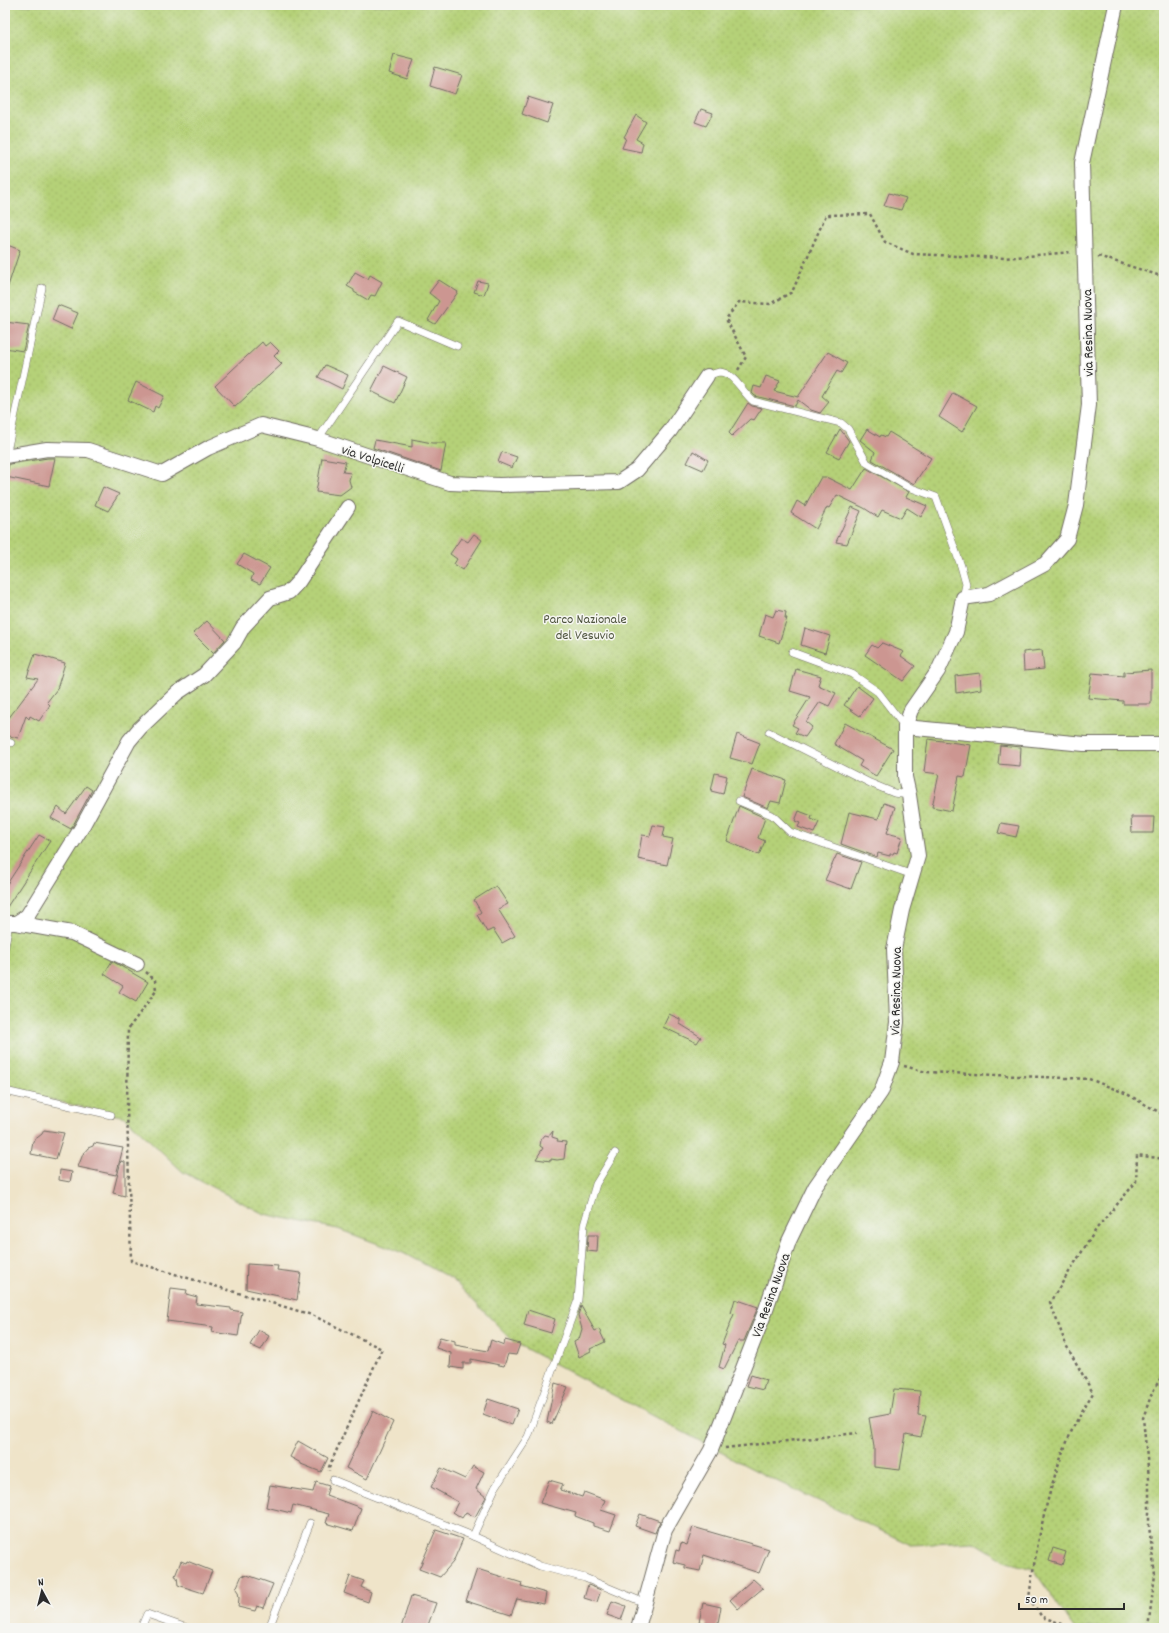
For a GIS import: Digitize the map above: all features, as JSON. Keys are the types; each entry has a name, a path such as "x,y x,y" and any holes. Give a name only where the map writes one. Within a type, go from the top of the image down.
{"street":[{"name":"via Resina Nuova","path":"963,598 989,594 1045,564 1067,539 1076,506 1089,405 1082,163 1116,5"},
{"name":"via Volpicelli","path":"6,456 47,449 88,450 162,474 208,448 261,425 318,439 450,483 499,485 619,482 637,470 670,431 707,376"},
{"path":"137,964 72,933 14,921 82,827 129,741 140,728 177,693 204,675 234,643 243,626 270,598 289,592 299,581 348,507"},
{"name":"Via Resina Nuova","path":"638,1628 665,1530 711,1450 764,1312 789,1241 815,1187 881,1092 892,1062 897,1022 894,949 902,910 918,856 905,777 905,728 911,710 938,671 956,632 963,598"},
{"path":"905,728 1084,744 1164,744"}],"lane":[{"path":"6,456 42,288"},
{"path":"318,439 398,321 457,346"},
{"path":"707,376 719,372 727,374 733,379"},
{"name":"Via Resina Nuova","path":"733,379 753,401 840,423 848,429 867,462 906,486 936,497 966,584 963,598"},
{"path":"792,652 852,674 878,692 905,728"},
{"path":"769,732 870,783 894,793 909,795"},
{"path":"740,801 772,815 790,832 913,875"},
{"path":"5,946 14,921"},
{"path":"5,1091 111,1115"},
{"path":"473,1536 495,1488 528,1437 578,1300 584,1225 596,1184 615,1153"},
{"path":"333,1480 473,1536 540,1566 585,1578 645,1603"},
{"path":"269,1628 310,1523"},
{"path":"141,1628 147,1614 187,1628"}],"path":[{"path":"733,379 746,356 726,319 739,302 770,304 792,292 826,215 870,214 885,242 913,254 1004,258 1085,251 1164,277"},
{"path":"137,964 155,980 156,991 128,1029 131,1261 312,1315 382,1349 329,1467 329,1475 333,1480"},
{"path":"892,1062 926,1072 1089,1079 1125,1093 1164,1115"},
{"path":"1074,1628 1042,1617 1029,1598 1033,1569 1048,1495 1073,1427 1093,1393 1066,1345 1050,1302 1097,1228 1136,1182 1136,1155 1164,1159"},
{"path":"1148,1628 1155,1576 1149,1526 1149,1478 1143,1418 1152,1392 1164,1372"},
{"path":"711,1450 856,1433"}],"green space":[{"name":"Parco Nazionale del Vesuvio","path":"5,5 1164,5 1164,1628 1074,1628 1033,1569 1007,1562 975,1542 911,1545 764,1475 515,1343 452,1279 403,1253 338,1229 264,1214 183,1172 125,1117 5,1089"}],"building":[{"path":"394,55 414,60 407,79 389,73"},
{"path":"435,67 462,75 455,94 430,86"},
{"path":"528,97 553,105 547,123 522,114"},
{"path":"701,109 713,113 706,126 695,122"},
{"path":"636,115 646,122 636,139 643,143 641,152 622,148 626,138 624,137"},
{"path":"889,193 906,198 901,210 884,206"},
{"path":"5,244 20,250 7,289 5,289"},
{"path":"355,272 368,279 370,275 382,282 375,296 371,295 368,300 347,286"},
{"path":"439,280 458,292 435,324 428,320 439,301 429,293"},
{"path":"478,281 488,283 484,295 474,292"},
{"path":"58,305 78,313 71,329 52,320"},
{"path":"5,322 29,325 23,351 5,348"},
{"path":"262,342 265,346 270,342 279,351 274,356 282,364 235,407 215,386"},
{"path":"828,352 847,363 841,373 837,371 822,396 829,402 820,413 811,410 798,400 795,406 755,396 752,393 754,386 761,388 766,376 780,381 774,391 798,397"},
{"path":"325,365 348,375 342,389 318,377"},
{"path":"384,366 407,377 395,403 371,391"},
{"path":"136,382 164,396 158,408 155,406 153,412 128,400"},
{"path":"953,393 977,406 962,432 939,417"},
{"path":"748,403 752,406 762,408 754,420 750,419 732,436 729,433"},
{"path":"840,429 849,441 839,458 827,452"},
{"path":"867,429 880,437 881,435 886,437 889,432 931,458 914,484 872,460 875,452 860,440"},
{"path":"412,439 432,443 446,443 441,471 373,448 375,440 412,447"},
{"path":"693,451 708,460 703,470 687,463"},
{"path":"502,452 517,457 512,468 498,462"},
{"path":"55,458 49,486 6,477 9,464"},
{"path":"322,458 346,462 343,472 351,473 349,480 351,487 340,495 316,492"},
{"path":"866,468 909,492 906,497 927,506 921,517 907,508 901,518 882,510 878,517 864,508 837,495 829,508 827,507 816,529 791,513 797,501 805,506 821,477 826,477 852,490"},
{"path":"103,487 119,494 108,511 95,505"},
{"path":"852,507 861,511 847,544 836,542"},
{"path":"474,534 482,540 463,570 454,564 457,559 450,554 461,538 468,542"},
{"path":"244,554 270,568 260,584 251,580 253,574 237,564"},
{"path":"776,610 786,612 785,618 787,618 779,643 759,636 765,614 773,617"},
{"path":"207,621 225,640 213,653 193,633"},
{"path":"805,628 830,636 825,653 801,645"},
{"path":"882,643 904,652 901,656 915,666 903,681 865,655 872,645 877,648"},
{"path":"1042,650 1044,669 1024,671 1023,652"},
{"path":"35,654 65,663 57,689 47,702 50,705 39,721 30,716 29,719 26,716 18,738 5,735 5,723 38,679 27,677"},
{"path":"796,669 821,676 818,685 836,693 829,706 820,702 806,722 812,727 805,737 795,733 798,728 792,725 810,697 790,691"},
{"path":"1151,670 1151,704 1123,704 1123,701 1088,698 1092,673 1124,676 1124,672"},
{"path":"980,673 981,689 956,693 955,676"},
{"path":"857,686 873,698 860,716 844,705"},
{"path":"845,723 893,749 876,776 859,766 862,761 834,744"},
{"path":"737,734 760,743 752,764 730,758"},
{"path":"928,739 971,745 965,777 959,776 952,811 932,807 939,774 924,772"},
{"path":"1000,745 1021,747 1020,766 998,764"},
{"path":"752,769 786,780 780,803 771,801 768,808 742,797"},
{"path":"715,773 727,776 723,794 711,791"},
{"path":"86,786 92,790 71,829 51,818 58,807 66,814"},
{"path":"884,803 895,807 887,833 902,837 897,853 894,852 893,854 890,854 890,856 878,853 877,857 841,844 849,812 878,819"},
{"path":"739,806 765,818 758,838 765,841 759,855 727,841"},
{"path":"799,811 812,816 811,819 819,822 814,833 798,827 800,823 795,821"},
{"path":"1131,817 1154,817 1153,833 1132,833"},
{"path":"1001,823 1019,826 1016,837 998,833"},
{"path":"653,825 665,827 663,837 673,839 667,865 638,859 642,835 650,836"},
{"path":"39,835 50,841 5,910 5,887"},
{"path":"837,854 861,862 851,889 825,880"},
{"path":"496,886 508,904 498,909 515,936 502,943 493,929 487,932 477,915 481,912 474,900"},
{"path":"112,961 148,982 136,1002 119,992 123,986 104,974"},
{"path":"669,1014 680,1019 680,1024 701,1037 697,1043 663,1027"},
{"path":"44,1130 64,1133 56,1159 31,1154 33,1141 42,1134"},
{"path":"553,1131 552,1137 558,1139 557,1141 566,1142 564,1159 551,1159 551,1161 536,1159 543,1148 540,1146 541,1140 545,1135 549,1136"},
{"path":"94,1143 123,1148 116,1175 78,1167 83,1154 88,1148 93,1146"},
{"path":"121,1161 125,1162 125,1196 113,1193"},
{"path":"60,1170 72,1172 70,1182 59,1180"},
{"path":"588,1235 598,1235 597,1252 587,1251"},
{"path":"247,1264 278,1266 277,1270 301,1273 297,1300 246,1289"},
{"path":"171,1288 187,1290 186,1294 197,1297 196,1304 231,1308 231,1310 242,1312 238,1336 212,1332 213,1327 167,1321"},
{"path":"735,1299 758,1307 744,1341 738,1341 724,1369 719,1367 725,1345 722,1344 734,1314 731,1313"},
{"path":"581,1306 595,1331 599,1329 605,1342 590,1349 591,1351 579,1357 574,1342 579,1339 582,1329 578,1315"},
{"path":"528,1310 555,1319 551,1333 524,1325"},
{"path":"259,1330 269,1336 261,1350 250,1345"},
{"path":"440,1337 455,1341 455,1345 488,1351 491,1340 504,1345 505,1340 520,1344 516,1355 508,1354 504,1366 471,1359 471,1363 463,1363 463,1369 450,1367 451,1353 436,1348"},
{"path":"751,1375 766,1380 763,1390 747,1386"},
{"path":"555,1383 568,1387 552,1424 547,1422"},
{"path":"894,1389 920,1391 918,1415 926,1416 921,1437 906,1434 900,1470 874,1467 874,1447 869,1418 890,1414"},
{"path":"488,1399 518,1409 512,1425 483,1414"},
{"path":"373,1411 393,1422 367,1479 346,1468"},
{"path":"298,1441 328,1458 321,1472 301,1464 290,1457"},
{"path":"473,1466 484,1472 476,1489 486,1497 475,1517 466,1512 462,1518 453,1512 458,1502 431,1487 441,1468 465,1479"},
{"path":"549,1480 563,1484 560,1490 582,1497 584,1492 605,1500 601,1510 616,1515 610,1531 593,1526 593,1523 575,1516 576,1513 540,1503"},
{"path":"316,1482 329,1486 326,1495 361,1508 353,1531 326,1523 329,1514 293,1505 291,1513 266,1507 270,1485 313,1492"},
{"path":"640,1514 660,1521 655,1533 635,1526"},
{"path":"693,1527 769,1549 759,1573 704,1555 700,1571 685,1568 685,1565 673,1562 676,1550 679,1551 681,1543 687,1545"},
{"path":"436,1530 463,1539 453,1562 440,1577 419,1569"},
{"path":"1053,1548 1066,1552 1062,1565 1049,1561"},
{"path":"181,1561 186,1563 187,1561 212,1571 203,1593 178,1585 177,1577 175,1576"},
{"path":"477,1569 522,1583 521,1586 546,1593 544,1604 517,1599 511,1615 466,1601"},
{"path":"242,1575 247,1575 273,1584 263,1608 257,1606 255,1611 238,1607 239,1598 236,1589"},
{"path":"350,1576 364,1581 361,1587 371,1592 368,1602 344,1593"},
{"path":"753,1579 763,1588 738,1609 730,1600"},
{"path":"588,1585 601,1590 597,1602 584,1598"},
{"path":"411,1596 436,1603 427,1628 401,1628"},
{"path":"612,1601 626,1606 621,1620 607,1615"},
{"path":"703,1603 721,1607 717,1628 707,1628 707,1623 699,1622"}]}
